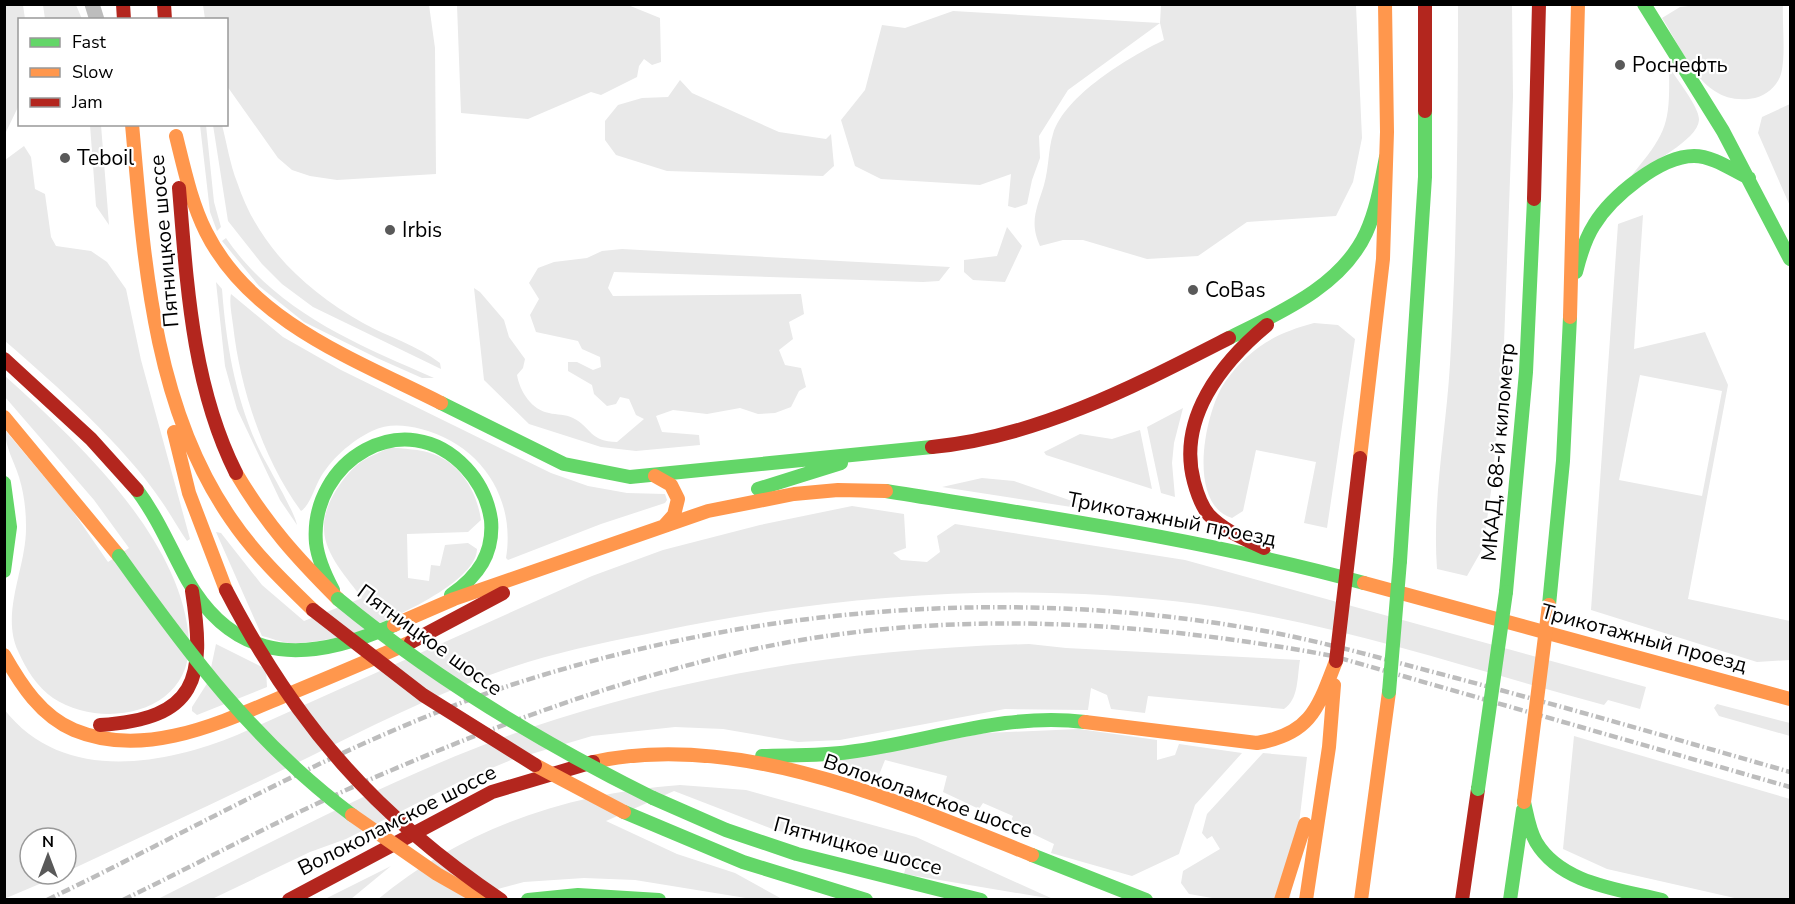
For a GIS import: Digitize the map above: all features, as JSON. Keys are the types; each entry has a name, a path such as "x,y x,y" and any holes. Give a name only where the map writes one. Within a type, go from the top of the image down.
{"main road":[{"path":"1306,900 1329,747 1336,661 1374,358 1383,259 1386,156 1385,4"},
{"path":"1361,900 1379,780 1400,561 1425,177 1425,4"},
{"name":"МКАД, 68-й километр","path":"1462,900 1506,592 1519,482 1530,344 1537,180 1539,4"},
{"path":"1510,900 1549,605 1563,461 1578,4"},
{"path":"1644,4 1697,86 1749,178 1791,260"},
{"name":"Пятницкое шоссе","path":"132,126 148,272 158,336 179,420 212,490 267,566 359,650 468,725 528,761 624,812 718,855 792,880 866,900"},
{"path":"175,130 196,208 213,245 247,286 291,323 377,371 564,464 630,477 956,445 1022,429 1090,405 1172,367 1292,306"},
{"name":"Пятницкое шоссе","path":"175,130 191,320 203,387 214,427 234,470 260,512 292,555 338,599 374,630 482,704 540,740 653,798 736,833 809,856 881,878 981,900"},
{"path":"1309,568 1235,535 1208,514 1193,483 1190,456 1193,434 1207,392 1252,336 1323,284 1353,255 1367,230 1386,156"},
{"path":"1570,300 1581,251 1594,225 1612,202 1658,168 1675,159 1695,156 1713,160 1749,178"},
{"path":"4,359 109,458 139,492 164,530 190,583 200,640 198,668 187,691 171,710 149,720 112,725 90,725 63,719 42,709 26,692 4,655"},
{"path":"168,382 178,458 194,513 226,590 265,664 320,744 368,796 446,861 501,900"},
{"path":"4,417 119,556 216,686 254,730 294,769 349,814 483,900"},
{"path":"338,599 322,572 315,543 317,515 327,488 355,455 372,444 391,438 409,438 446,449 464,462 478,481 487,503 491,527 484,564 470,581 422,612"},
{"path":"687,518 750,492 862,456"},
{"path":"655,476 671,485 678,500 674,514 665,525"},
{"path":"4,483 8,496 10,528 4,571"},
{"name":"Трикотажный проезд","path":"190,583 210,613 251,641 282,650 310,651 346,645 422,612 687,518 804,491 837,488 880,490 1142,533 1309,568 1791,699"},
{"name":"Трикотажный проезд","path":"42,709 60,724 87,735 119,741 184,733 314,684 448,626 542,570"},
{"path":"694,755 779,756 849,752 1003,721 1066,720 1257,743 1272,742 1285,738 1307,725 1314,715 1336,661"},
{"path":"1281,900 1329,747"},
{"name":"Волоколамское шоссе","path":"289,900 492,792 521,781 620,758 668,753 767,767 877,796 1146,900"},
{"path":"1524,802 1536,843 1556,863 1587,881 1662,900"},
{"path":"528,900 557,894 603,893 659,900"}],"shaded area":[{"path":"5,4 23,5 25,18 18,18 18,107 5,134"},
{"path":"43,5 76,5 82,18 45,18"},
{"path":"203,5 429,5 435,48 436,174 337,180 310,176 292,170 278,158 228,87 228,18 205,18"},
{"path":"457,5 628,5 660,18 661,62 652,65 644,59 639,66 637,77 601,95 591,92 528,119 461,113"},
{"path":"1161,5 1356,5 1362,138 1353,182 1336,216 1247,222 1198,256 1147,259 1083,240 1063,240 1040,246 1035,230 1035,215 1046,179 1051,140 1060,119 1070,105 1100,79 1134,56 1164,40 1160,23"},
{"path":"1458,5 1512,5 1513,97 1503,371 1483,548 1467,576 1437,569 1436,543 1438,492 1450,364 1454,274"},
{"path":"1783,5 1784,49 1780,78 1764,95 1737,99 1722,95 1698,76 1662,18 1680,7"},
{"path":"953,11 1160,23 1068,90 1039,136 1040,158 1027,204 1015,208 1008,206 1011,174 980,185 881,179 855,166 841,120 865,90 882,25 905,28"},
{"path":"1669,67 1696,108 1699,120 1696,128 1682,144 1632,175 1653,148 1664,126 1669,102"},
{"path":"680,80 692,93 779,132 826,139 831,134 834,166 823,176 667,171 616,155 605,140 605,121 618,105 642,98 668,97"},
{"path":"1790,104 1790,206 1758,133 1762,117"},
{"path":"90,126 101,126 109,225 96,206"},
{"path":"200,126 206,126 214,202 221,227 217,231 210,212"},
{"path":"213,126 222,126 232,168 246,205 257,226 286,264 303,281 342,310 363,323 422,351 440,363 441,369 313,307 282,284 262,264 228,221"},
{"path":"24,146 31,157 35,189 45,194 51,237 56,246 91,251 107,262 126,289 141,360 190,539 187,541 162,502 129,459 68,397 5,341 5,160"},
{"path":"1643,215 1634,349 1705,332 1728,385 1688,599 1790,621 1790,660 1757,662 1591,610 1618,224","holes":["1640,375 1722,391 1702,496 1619,480"]},
{"path":"1007,227 1022,246 1005,282 973,280 964,272 964,260 997,256"},
{"path":"226,238 246,264 293,306 346,338 434,378 422,378 304,322 259,286 222,241"},
{"path":"622,249 950,267 939,281 923,282 614,272 608,288 613,296 801,294 804,314 789,322 793,339 779,350 785,365 801,368 806,387 799,391 791,407 775,413 758,414 740,408 707,414 673,410 656,416 662,432 699,435 700,445 636,451 601,447 529,424 484,380 474,288 504,320 509,337 525,359 523,368 517,375 524,394 532,404 543,411 573,418 601,440 617,442 644,419 636,415 629,399 620,397 616,404 607,406 594,394 592,385 568,371 568,362 577,362 593,370 601,367 600,357 582,349 578,341 536,332 530,315 539,299 529,283 538,268 554,262 587,258 602,251"},
{"path":"216,282 222,289 229,350 243,409 258,447 297,525 280,500 237,409 225,366"},
{"path":"231,294 283,337 341,370 551,473 588,486 627,493 665,494 667,500 665,503 601,524 508,560 506,558 508,536 505,514 499,494 489,476 476,460 461,447 442,436 409,426 397,426 372,431 356,440 342,452 329,465 309,502 301,511 275,469 255,422 236,349"},
{"path":"1314,323 1338,325 1355,339 1327,528 1304,523 1316,462 1256,450 1243,511 1232,518 1218,509 1209,495 1204,476 1206,434 1218,396 1234,370 1264,343"},
{"path":"4,375 93,461 147,529 168,566 182,603 189,641 186,665 176,685 161,699 141,709 119,713 96,713 74,708 53,698 42,689 28,671 18,651 13,636 12,621 25,542 26,514 21,483 8,448 5,430 72,510 108,562 129,548 94,500 5,397"},
{"path":"1183,408 1174,443 1172,463 1175,497 1161,493 1147,427"},
{"path":"1140,430 1152,489 1046,455 1044,452 1080,434 1112,439"},
{"path":"390,447 428,452 452,465 471,489 481,520 468,532 407,534 408,578 429,581 431,565 440,566 445,545 468,543 477,549 473,562 461,576 424,602 381,623 348,635 302,643 262,636 216,532 221,533 262,585 304,621 362,598 344,575 328,548 324,521 329,503 351,471 365,460"},
{"path":"982,478 1014,481 1104,512 942,487"},
{"path":"852,506 904,514 906,548 893,553 901,560 927,562 940,552 937,536 955,524 1185,560 1646,687 1640,709 1608,700 1604,705 1402,648 1300,623 1198,604 1131,597 1063,593 928,595 794,608 727,618 594,645 544,657 495,673 397,714 78,866 78,826 18,826 18,886 35,886 4,899 4,709 27,733 54,749 83,758 113,761 145,760 177,754 237,735 592,576 663,550 760,525"},
{"path":"216,644 266,669 267,687 197,715 192,711 192,707 208,682"},
{"path":"1029,644 1066,648 1300,660 1295,694 1284,709 1148,696 1145,713 1111,709 1107,695 1091,688 1088,710 1005,709 840,740 798,742 723,729 675,727 592,736 511,760 461,781 346,839 310,852 212,899 158,899 354,801 455,756 557,719 675,687 791,665 908,651"},
{"path":"1717,704 1790,723 1790,736 1719,716 1714,708"},
{"path":"1079,729 1157,740 1157,760 1175,755 1179,744 1242,753 1195,805 1179,854 1132,876 1051,853 1054,844 1010,823 1013,816 983,803 979,809 943,792 947,776 885,760 877,780 821,763 986,733"},
{"path":"1574,736 1790,799 1790,899 1739,899 1607,869 1563,849"},
{"path":"1263,753 1307,757 1290,899 1218,899 1189,894 1181,883 1183,871 1220,849 1212,836 1207,839 1202,833 1207,814"},
{"path":"680,785 746,790 916,837 1053,899 904,874 907,862 775,830 674,791 606,821 677,854 735,873 782,899 752,899 635,880 584,878 524,882 460,899 377,900 410,875 445,853 519,818 598,796"},
{"path":"391,866 351,899 325,899"}],"railway":[{"path":"47,900 334,757 452,706 511,685 603,658 697,637 792,621 888,611 984,607 1080,609 1175,618 1270,632 1456,678 1790,772"},
{"path":"123,900 290,816 358,785 474,736 600,691 728,655 803,640 878,630 954,624 1030,624 1182,633 1333,656 1790,787"}],"traffic: fast":[{"path":"1644,4 1723,131 1790,259"},
{"path":"1400,561 1425,177 1425,111"},
{"path":"1576,272 1588,236 1602,214 1624,191 1652,170 1666,163 1694,156 1715,161 1749,178"},
{"path":"1229,338 1288,308 1341,269 1355,252 1370,224 1386,157"},
{"path":"1506,592 1526,372 1534,199"},
{"path":"1549,605 1563,461 1570,317"},
{"path":"441,403 564,464 630,477 932,447"},
{"path":"333,590 322,567 316,543 318,514 328,487 344,466 366,450 390,441 416,440 442,449 466,468 479,486 490,513 491,532 487,554 469,580 451,595"},
{"path":"758,489 841,463"},
{"path":"4,483 10,527 4,571"},
{"path":"137,490 158,523 188,581 208,609 230,630 254,643 279,649 306,650 335,646 394,625"},
{"path":"886,491 1186,542 1364,583"},
{"path":"119,556 171,628 225,695 285,758 352,815"},
{"path":"1389,692 1400,561"},
{"path":"1478,789 1506,592"},
{"path":"338,599 412,656 490,708 570,755 653,798"},
{"path":"762,756 849,752 995,724 1055,720 1085,722"},
{"path":"653,798 726,830 797,854 981,900"},
{"path":"1524,802 1536,842 1560,867 1592,883 1662,900"},
{"path":"1510,900 1523,810"},
{"path":"624,812 743,862 866,900"},
{"path":"1032,855 1146,900"},
{"path":"528,900 578,895 659,900"}],"traffic: slow":[{"path":"1360,458 1383,259 1387,132 1385,4"},
{"path":"1570,317 1578,4"},
{"path":"132,126 141,226 156,329 168,379 184,428 205,475 231,519 259,555 313,610"},
{"path":"176,136 192,197 206,232 226,263 250,291 308,335 341,354 441,403"},
{"path":"4,417 119,556"},
{"path":"174,432 189,493 226,590"},
{"path":"236,473 259,509 283,540 338,599"},
{"path":"655,476 671,485 678,499 674,515 665,525"},
{"path":"394,625 454,599 708,511 794,494 838,490 886,491"},
{"path":"1364,583 1790,699"},
{"path":"1524,802 1549,605"},
{"path":"4,655 33,698 62,724 101,738 129,741 157,739 211,725 264,705 411,642"},
{"path":"1085,722 1257,743 1275,739 1290,733 1310,716 1324,692 1336,661"},
{"path":"1306,900 1329,747 1334,685"},
{"path":"1361,900 1389,692"},
{"path":"593,762 648,755 704,756 761,763 873,794 1032,855"},
{"path":"535,765 624,812"},
{"path":"352,815 437,874 483,900"},
{"path":"1281,900 1305,824"}],"traffic: jam":[{"path":"123,4 124,18"},
{"path":"164,4 165,18"},
{"path":"1425,4 1425,111"},
{"path":"1534,199 1539,4"},
{"path":"179,188 189,298 201,370 221,439 236,473"},
{"path":"1264,548 1228,530 1209,515 1196,491 1190,459 1197,415 1207,394 1234,357 1267,325"},
{"path":"932,447 971,441 1048,421 1122,391 1229,338"},
{"path":"4,359 91,439 137,490"},
{"path":"1336,661 1360,458"},
{"path":"226,590 281,683 342,764 415,835 501,900"},
{"path":"100,725 132,721 157,714 175,703 188,689 195,670 197,648 192,591"},
{"path":"411,642 503,593"},
{"path":"313,610 423,695 535,765"},
{"path":"289,900 492,792 593,762"},
{"path":"1462,900 1478,789"}],"place":[{"name":"Роснефть","path":"1620,65"},
{"name":"Teboil","path":"65,158"},
{"name":"Irbis","path":"390,230"},
{"name":"CoBas","path":"1193,290"}]}
